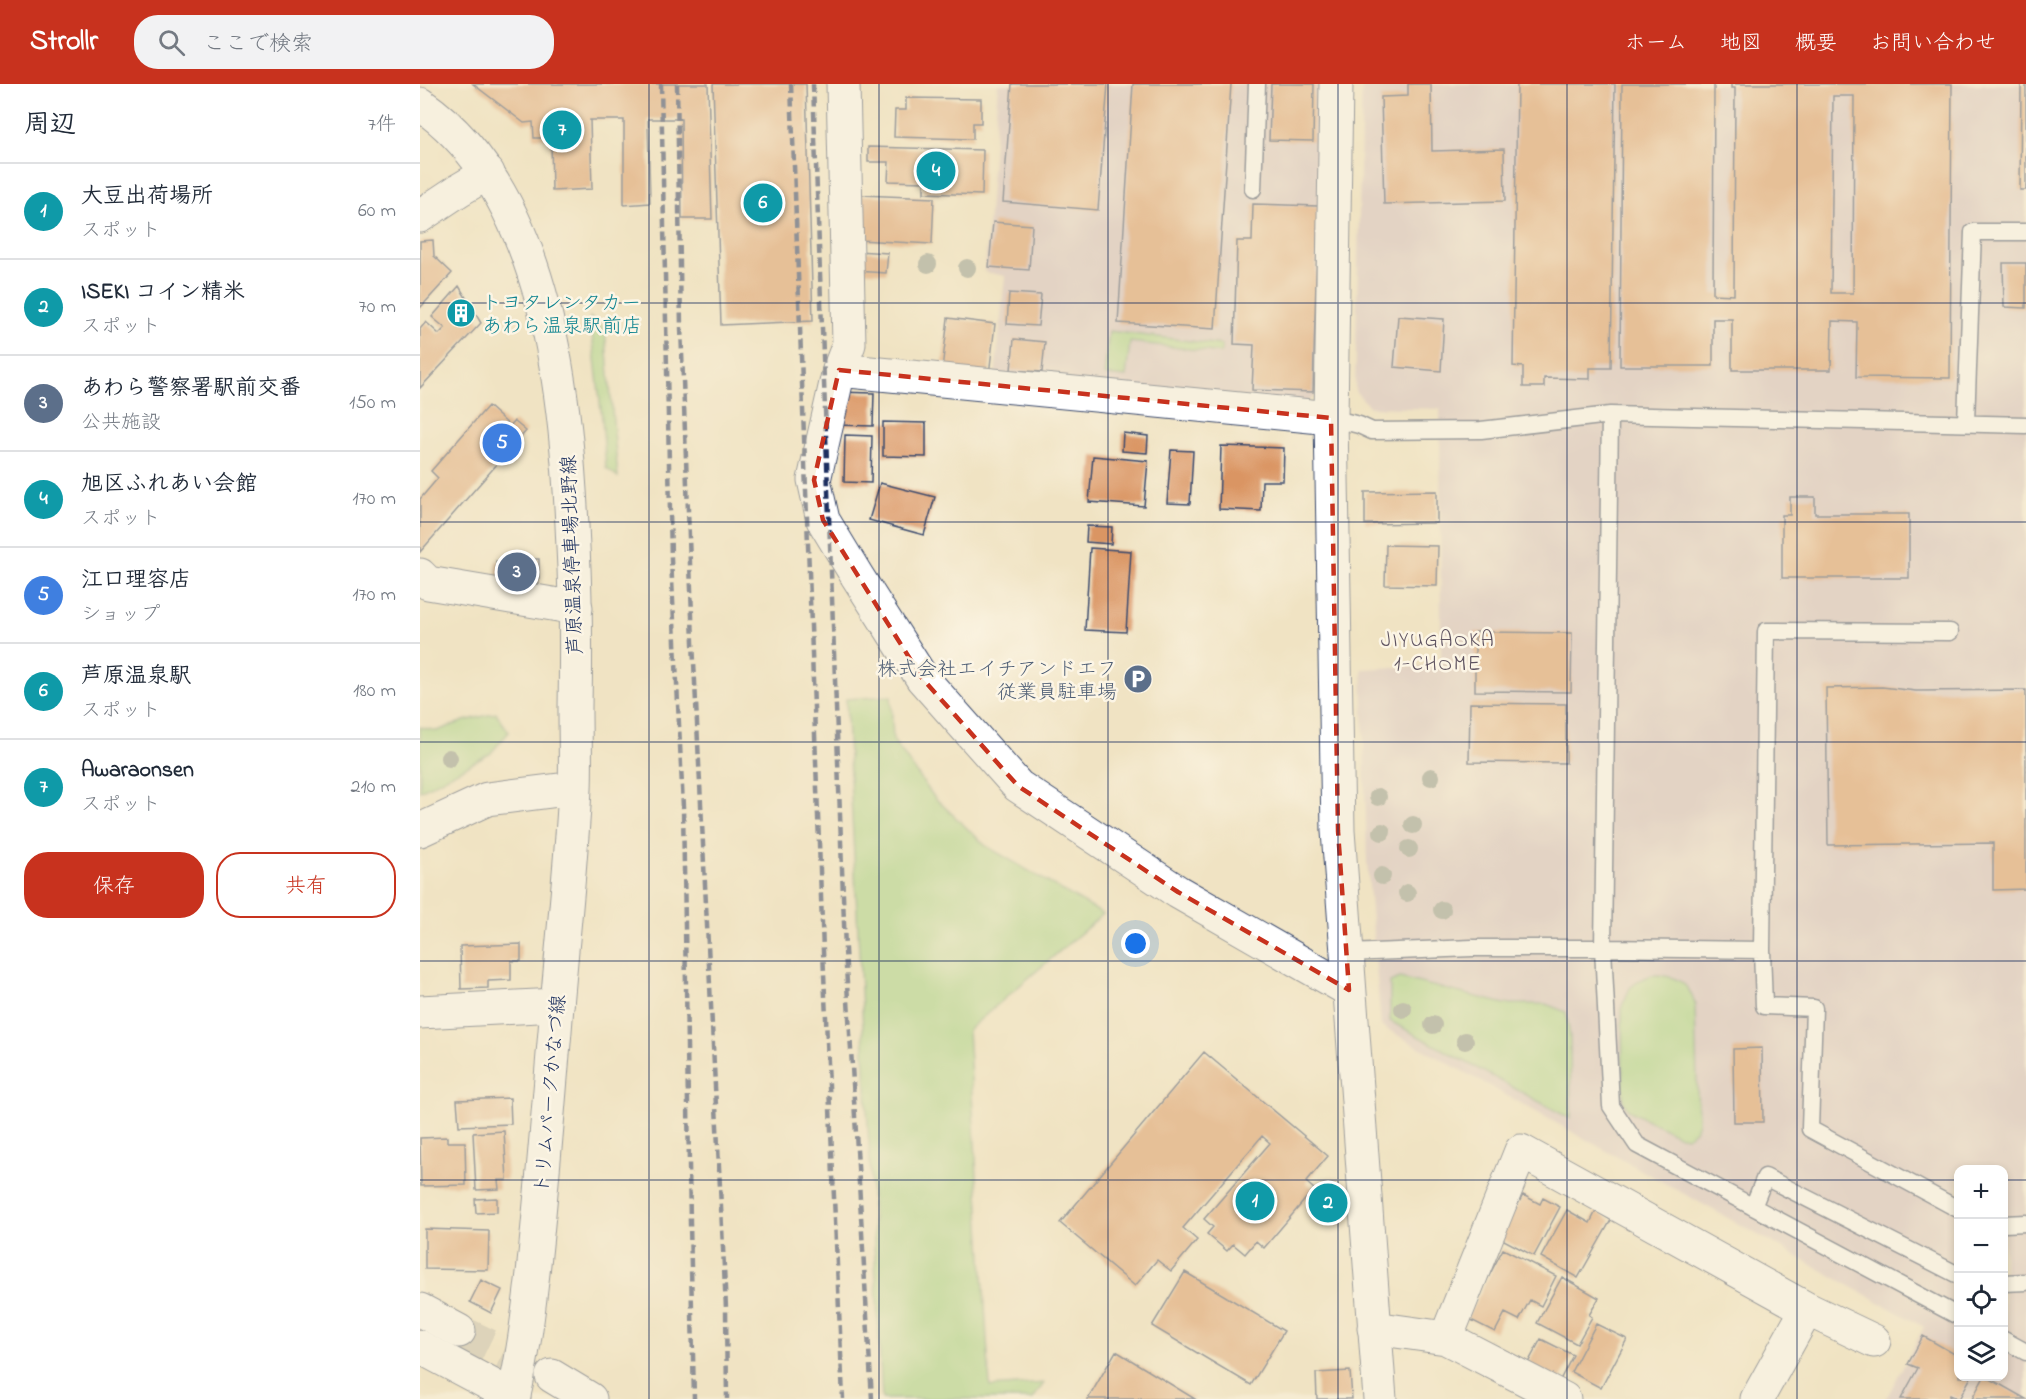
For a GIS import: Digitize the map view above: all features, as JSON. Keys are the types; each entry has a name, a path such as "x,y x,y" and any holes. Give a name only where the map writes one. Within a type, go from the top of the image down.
{"street":[{"path":"843,84 849,344 838,370 814,480 823,520 922,678 1018,786 1178,892 1349,990"},
{"path":"1336,84 1331,418 1338,831 1380,1399"},
{"name":"芦原温泉停車場北野線","path":"420,104 437,116 466,143 488,173 515,223 550,327 564,416 571,502 576,608 575,788"},
{"path":"420,216 488,173"},
{"path":"838,370 1331,418"},
{"path":"420,575 428,583 576,608"},
{"path":"420,830 487,799 575,788"},
{"name":"トリムパークかなづ線","path":"513,1398 527,1323 538,1223 575,788"},
{"path":"420,1012 557,1005"},
{"path":"1446,1338 1521,1151 1807,1309 1874,1341"},
{"path":"1757,1399 1807,1309"},
{"path":"420,1310 459,1330"},
{"path":"1374,1328 1446,1338 1564,1399"},
{"path":"420,1347 513,1398"},
{"path":"552,1376 590,1399"}],"lane":[{"path":"1253,189 1257,84"},
{"path":"1966,422 1973,232 2026,232"},
{"path":"1610,415 1603,948 1611,1106 1637,1145 1954,1313"},
{"path":"1331,418 1372,431 1481,430 1610,415 2026,425"},
{"path":"1950,632 1766,631 1762,950 1764,1006 1814,1008 1810,1129 1954,1206"},
{"path":"1348,953 1472,948 1762,950"},
{"path":"1753,1207 1765,1177 1955,1273"},
{"path":"2008,1224 2026,1223"},
{"path":"2008,1283 2026,1282"},
{"path":"2008,1342 2026,1352"}],"highlighted area":[{"path":"839,370 1331,418 1338,831 1349,990 1178,892 1018,786 922,678 823,520 814,480"}],"shaded area":[{"path":"998,84 1323,84 1315,396 1306,403 995,377 1005,276 985,272"},
{"path":"1362,84 2026,84 2026,1399 1886,1399 1924,1327 1381,1026 1367,863 1362,669 1441,665 1440,409 1370,407 1355,391"}],"green space":[{"path":"590,317 605,329 618,477 606,468"},
{"path":"1109,331 1222,345 1221,353 1130,342 1126,377 1104,375"},
{"path":"891,696 893,740 934,797 986,846 1103,914 968,1030 990,1387 1044,1383 1033,1399 882,1399 846,699"},
{"path":"496,713 509,732 490,754 420,791 420,727 437,731"},
{"path":"1652,975 1667,976 1680,981 1689,990 1695,1004 1698,1122 1695,1131 1687,1137 1680,1136 1628,1110 1623,1101 1622,1006 1630,988 1640,980"},
{"path":"1400,978 1505,1004 1546,1004 1566,1012 1570,1036 1571,1119 1390,1021 1390,982"}],"building":[{"path":"473,84 708,84 712,219 682,219 681,119 648,119 650,203 624,205 624,120 590,120 592,189 552,191 551,138 534,138 533,122 524,123"},
{"path":"713,84 806,84 813,321 721,325"},
{"path":"1012,84 1108,84 1098,210 1003,202"},
{"path":"1133,84 1231,84 1215,329 1118,323"},
{"path":"1271,84 1314,84 1313,141 1269,140"},
{"path":"1408,84 1431,84 1432,151 1504,149 1505,201 1384,204 1381,97 1408,96"},
{"path":"1517,84 1615,84 1611,368 1590,368 1590,379 1544,378 1544,387 1523,387 1523,367 1513,366"},
{"path":"1622,84 1714,84 1713,294 1734,295 1735,88 1731,88 1731,84 1952,84 1950,378 1856,377 1857,322 1832,321 1831,370 1732,370 1732,319 1713,319 1713,366 1620,366","holes":["1833,96 1854,96 1853,293 1831,293"]},
{"path":"2021,84 2026,84 2026,190 2020,190"},
{"path":"906,98 981,99 981,123 973,123 973,139 894,137 895,110 906,110"},
{"path":"868,147 983,150 982,195 924,193 924,182 888,181 889,162 868,162"},
{"path":"861,195 934,198 932,244 859,240"},
{"path":"1253,204 1318,206 1313,392 1252,390 1254,345 1234,344 1237,241 1252,241"},
{"path":"993,222 1032,225 1029,270 989,267"},
{"path":"433,240 434,256 452,273 420,308 420,241"},
{"path":"857,251 888,253 886,273 855,271"},
{"path":"2003,263 2026,263 2026,308 2004,307"},
{"path":"459,286 481,323 420,388 420,329 426,322 439,334 445,328 432,317"},
{"path":"1009,293 1041,295 1038,326 1007,324"},
{"path":"1398,316 1444,319 1441,371 1394,367"},
{"path":"948,318 995,324 989,375 942,369"},
{"path":"1014,339 1045,342 1042,372 1011,370"},
{"path":"837,392 874,393 873,426 835,425"},
{"path":"488,406 510,426 514,421 526,431 420,552 420,499 438,478 431,471"},
{"path":"883,422 926,423 926,457 883,456"},
{"path":"1123,433 1148,436 1147,453 1122,451"},
{"path":"845,435 872,436 871,483 844,482"},
{"path":"1221,446 1284,448 1283,481 1262,481 1261,511 1219,509"},
{"path":"1171,450 1193,451 1190,504 1167,503"},
{"path":"1093,456 1148,461 1144,506 1089,502"},
{"path":"880,483 935,497 924,535 869,520"},
{"path":"1437,491 1437,523 1365,524 1365,492"},
{"path":"1790,497 1815,497 1815,514 1909,514 1909,578 1782,578 1782,515 1790,515"},
{"path":"1087,526 1112,527 1111,544 1086,542"},
{"path":"1386,545 1438,546 1437,586 1385,585"},
{"path":"1090,548 1131,551 1126,632 1085,630"},
{"path":"511,559 539,559 539,583 497,584 496,561 511,561"},
{"path":"1475,632 1572,633 1571,692 1475,691"},
{"path":"1882,687 1916,691 2026,690 2026,889 1993,890 1993,843 1828,845 1826,688"},
{"path":"1470,703 1566,704 1566,763 1469,762"},
{"path":"521,944 521,961 511,961 511,980 488,981 488,988 461,989 460,946"},
{"path":"1762,1048 1763,1122 1734,1122 1733,1049"},
{"path":"1204,1052 1328,1156 1306,1182 1314,1189 1264,1248 1256,1241 1245,1254 1233,1244 1227,1251 1207,1234 1213,1227 1204,1219 1270,1143 1262,1136 1183,1228 1197,1240 1171,1271 1157,1260 1135,1286 1060,1223"},
{"path":"510,1098 511,1124 459,1126 457,1100"},
{"path":"504,1131 507,1180 498,1180 499,1189 476,1190 473,1133"},
{"path":"447,1137 447,1142 465,1142 466,1185 421,1186 420,1138"},
{"path":"1322,1195 1333,1195 1334,1211 1323,1212"},
{"path":"1523,1195 1540,1204 1543,1198 1560,1207 1534,1256 1500,1238"},
{"path":"497,1198 497,1212 476,1213 475,1199"},
{"path":"1567,1210 1590,1223 1596,1211 1611,1220 1578,1278 1541,1257"},
{"path":"425,1229 489,1231 488,1270 425,1269"},
{"path":"1503,1249 1556,1276 1541,1306 1530,1300 1519,1320 1505,1313 1495,1332 1467,1318"},
{"path":"1185,1272 1284,1331 1251,1385 1152,1326"},
{"path":"1562,1277 1599,1298 1589,1315 1592,1317 1577,1344 1537,1323"},
{"path":"481,1280 502,1290 491,1313 470,1302"},
{"path":"1596,1324 1627,1339 1601,1388 1571,1372"},
{"path":"1923,1336 1954,1354 1954,1381 1969,1381 1959,1399 1950,1395 1948,1399 1901,1399 1918,1368 1908,1364"},
{"path":"1541,1339 1573,1355 1560,1380 1528,1363"},
{"path":"1116,1351 1195,1399 1088,1399"},
{"path":"1350,1371 1352,1399 1317,1399 1316,1373"},
{"path":"1982,1381 1994,1381 2026,1399 1972,1399"}],"tunnel":[{"path":"459,1331 552,1376"}],"railway":[{"path":"661,84 671,559 683,807 694,1399"},
{"path":"677,84 681,327 693,642 726,1308 727,1399"},
{"path":"791,84 823,951 843,1399"},
{"path":"813,84 845,950 872,1399"}],"place":[{"name":"Awaraonsen","path":"562,130"},
{"name":"旭区ふれあい会館","path":"936,171"},
{"name":"芦原温泉駅","path":"763,203"},
{"name":"トヨタレンタカー あわら温泉駅前店","path":"461,313"},
{"name":"江口理容店","path":"502,443"},
{"name":"あわら警察署駅前交番","path":"517,572"},
{"name":"株式会社エイチアンドエフ 従業員駐車場","path":"1138,679"},
{"name":"大豆出荷場所","path":"1255,1201"},
{"name":"ISEKI コイン精米","path":"1328,1203"}],"district":[{"name":"JIYUGAOKA 1-CHOME","path":"1438,651"}]}
